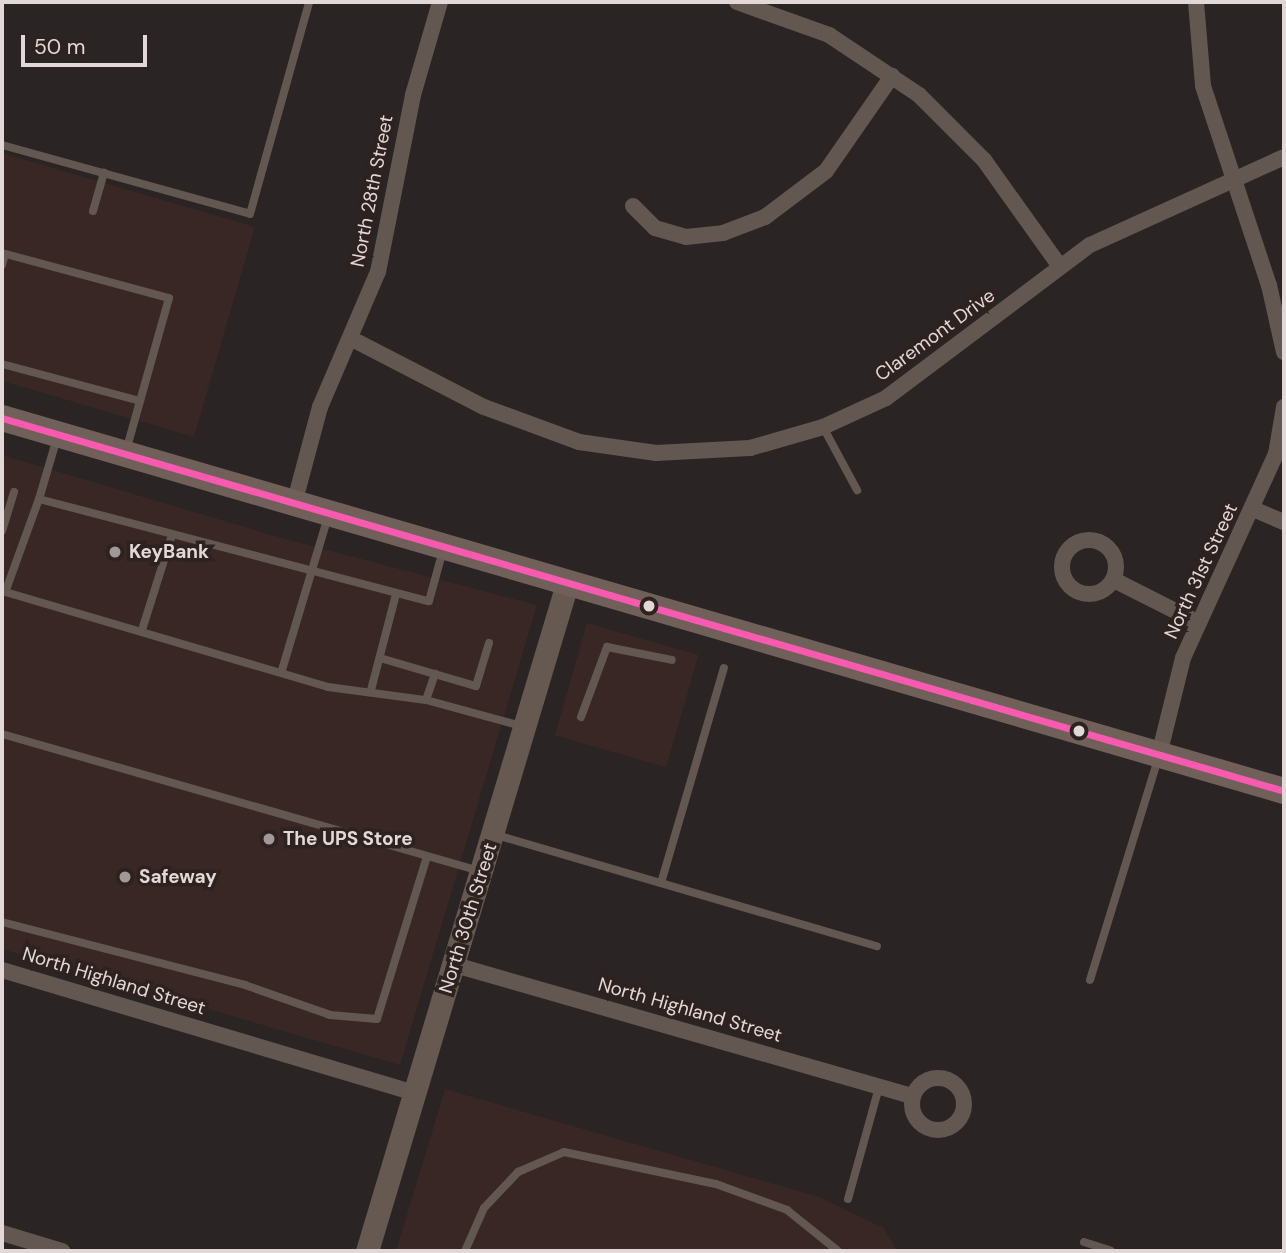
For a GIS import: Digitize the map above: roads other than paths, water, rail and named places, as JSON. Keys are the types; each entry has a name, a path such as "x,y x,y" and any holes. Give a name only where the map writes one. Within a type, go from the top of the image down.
{"main road":[{"path":"2,418 1284,791"},
{"name":"North 30th Street","path":"367,1251 455,965 567,584"}],"street":[{"name":"North 28th Street","path":"294,504 320,407 352,339 384,251 405,128 440,2"},
{"path":"737,2 829,35 892,76 984,160 1059,265"},
{"path":"1196,2 1203,86 1229,180 1269,285 1284,352"},
{"path":"633,206 655,228 686,237 723,233 765,217 826,171 892,76"},
{"name":"Claremont Drive","path":"352,339 534,429 603,446 718,452 823,427 918,378 1059,265 1119,228 1284,158"},
{"name":"North 31st Street","path":"1159,755 1172,693 1199,623 1276,454 1284,407"},
{"path":"1253,509 1284,522"},
{"path":"1114,580 1199,623"},
{"name":"North Highland Street","path":"455,965 913,1096"},
{"name":"North Highland Street","path":"2,970 415,1093"},
{"path":"2,1233 62,1251"}],"lane":[{"path":"2,145 250,214 309,2"},
{"path":"93,211 104,173"},
{"path":"2,265 3,253 169,298 125,454"},
{"path":"2,364 140,401"},
{"path":"823,427 857,490"},
{"path":"58,435 40,499 4,591 282,670 328,687 371,690 426,700 525,727"},
{"path":"2,531 14,492"},
{"path":"40,499 311,574 429,601 444,548"},
{"path":"282,670 329,514"},
{"path":"142,630 172,535"},
{"path":"371,690 396,594"},
{"path":"380,658 475,686 489,643"},
{"path":"581,717 602,650 615,646 672,660"},
{"path":"661,883 724,668"},
{"path":"426,700 435,674"},
{"path":"2,734 482,872"},
{"path":"1090,981 1159,755"},
{"path":"493,834 877,946"},
{"path":"2,922 244,985 330,1015 377,1018 427,856"},
{"path":"848,1199 879,1087"},
{"path":"465,1251 484,1208 518,1172 564,1152 716,1184 787,1210 838,1251"},
{"path":"1084,1242 1111,1251"}],"place":[{"name":"KeyBank","path":"115,552"},
{"name":"The UPS Store","path":"269,839"},
{"name":"Safeway","path":"125,877"}]}
